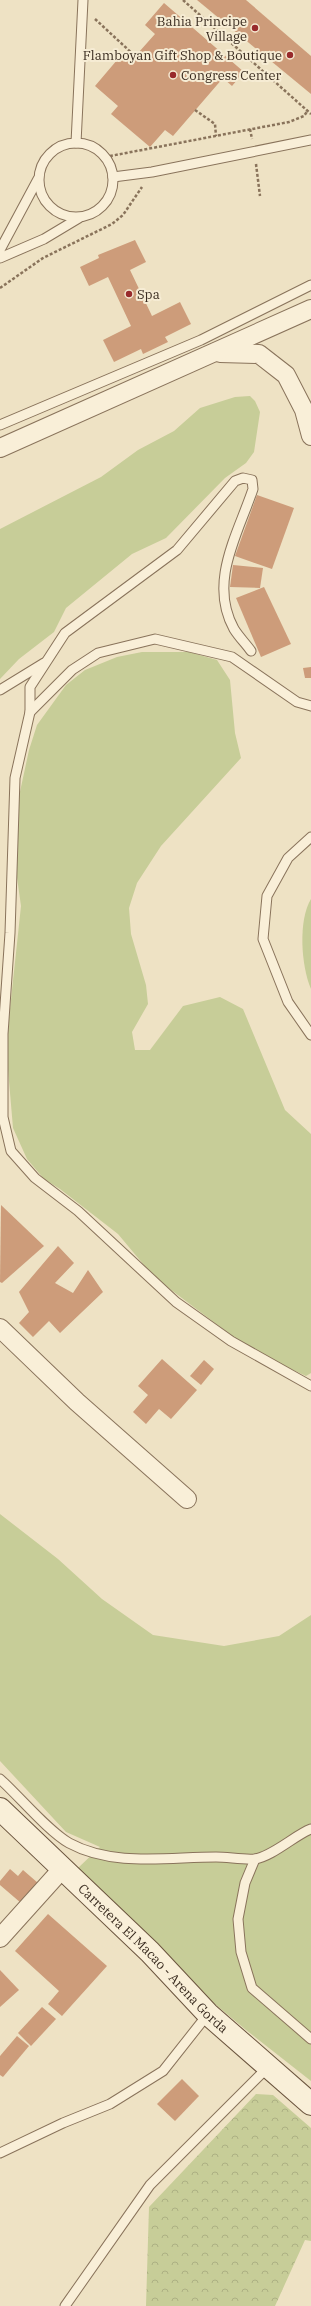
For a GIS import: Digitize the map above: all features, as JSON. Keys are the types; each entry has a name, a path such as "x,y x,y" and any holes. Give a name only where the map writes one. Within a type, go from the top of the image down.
{"street":[{"path":"0,448 311,309"},
{"path":"215,353 259,354 286,375 304,410 311,436"},
{"path":"0,1328 77,1402 187,1499"},
{"name":"Carretera El Macao - Arena Gorda","path":"0,1809 150,1952 208,2014 311,2104"},
{"path":"0,1938 63,1868"}],"lane":[{"path":"76,143 83,4"},
{"path":"113,176 152,172 311,140"},
{"path":"0,250 38,178 40,167 50,153 65,144 76,143 92,147 105,157 113,176 113,188 108,200 100,209 90,215 79,218 44,239 0,258"},
{"path":"38,178 40,191 45,202 54,212 66,217 79,218"},
{"path":"0,425 201,340 311,285"},
{"path":"251,651 234,629 227,609 224,574 229,549 254,489 252,480 243,478 235,482 177,550 65,633 30,687 30,712 15,778 10,933 3,1034 3,1117 11,1151 35,1178 78,1211 176,1302 231,1341 311,1386"},
{"path":"30,712 72,670 98,653 155,639 232,657 297,702 311,706"},
{"path":"0,690 47,662"},
{"path":"311,837 288,858 267,896 263,939 288,1002 311,1035"},
{"path":"0,1779 68,1842 92,1853 130,1858 173,1860 213,1857 255,1858 290,1842 311,1829"},
{"path":"255,1858 245,1883 238,1920 241,1952 252,1988 311,2039"},
{"path":"0,2153 63,2123 110,2104 163,2071 208,2014"},
{"path":"65,2306 150,2185 268,2067"}],"path":[{"path":"183,0 311,114"},
{"path":"83,4 136,56"},
{"path":"195,110 215,124 216,136"},
{"path":"105,157 290,122 304,116 308,110"},
{"path":"0,288 43,258 112,224 123,215 141,188 156,178 152,172"}],"green space":[{"path":"250,396 255,401 260,412 254,452 246,463 225,478 166,538 132,554 66,608 54,632 19,659 0,679 0,529 101,477 138,450 174,431 200,408 235,397"},
{"path":"142,652 189,652 217,660 230,680 235,733 241,758 161,846 137,883 129,908 131,934 146,985 148,1004 132,1032 135,1050 150,1050 183,1006 220,997 243,1009 285,1110 311,1134 311,1373 306,1376 252,1351 154,1277 118,1234 60,1189 44,1179 27,1159 13,1128 6,1046 21,906 13,849 18,801 29,750 37,725 66,685 85,670 117,657"},
{"path":"311,899 311,989 305,968 302,943 304,919"},
{"path":"0,1514 58,1559 102,1599 153,1635 224,1646 279,1636 311,1615 311,2081 246,2030 130,1933 78,1868 100,1847 66,1832 0,1761"},
{"path":"256,2094 273,2095 311,2128 311,2241 305,2240 275,2306 146,2306 149,2207"}],"building":[{"name":"Bahia Principe Village","path":"197,0 246,0 311,56 311,94"},
{"name":"Congress Center","path":"164,3 244,72 232,86 223,78 173,136 165,130 150,147 111,114 118,106 95,86 123,53 131,61 155,34 145,25"},
{"name":"Spa","path":"135,240 146,262 130,270 152,316 180,302 191,324 165,337 168,342 143,354 141,349 114,362 103,340 131,326 108,277 89,286 80,267 99,258 98,255"},
{"path":"257,495 294,508 272,569 235,556"},
{"path":"233,565 263,568 260,588 230,587"},
{"path":"264,587 291,644 261,657 236,598"},
{"path":"311,667 311,678 305,678 303,668"},
{"path":"1,1205 44,1246 2,1283 0,1282"},
{"path":"58,1246 74,1263 55,1283 73,1293 88,1270 103,1292 60,1333 49,1321 33,1337 19,1323 29,1312 19,1292"},
{"path":"162,1359 197,1390 171,1419 159,1409 146,1424 133,1412 148,1395 138,1386"},
{"path":"204,1360 214,1369 201,1385 190,1376"},
{"path":"10,1869 18,1876 23,1870 38,1883 21,1903 0,1885 0,1881"},
{"path":"48,1914 107,1966 62,2016 48,2004 59,1991 15,1951"},
{"path":"0,1970 19,1990 0,2007"},
{"path":"42,2007 56,2019 31,2046 18,2033"},
{"path":"17,2036 29,2046 3,2077 0,2075 0,2056"},
{"path":"182,2079 199,2096 175,2121 157,2104"}],"place":[{"name":"Bahia Principe Village","path":"255,28"},
{"name":"Flamboyan Gift Shop & Boutique","path":"290,55"},
{"name":"Congress Center","path":"173,75"},
{"name":"Spa","path":"129,294"}]}
